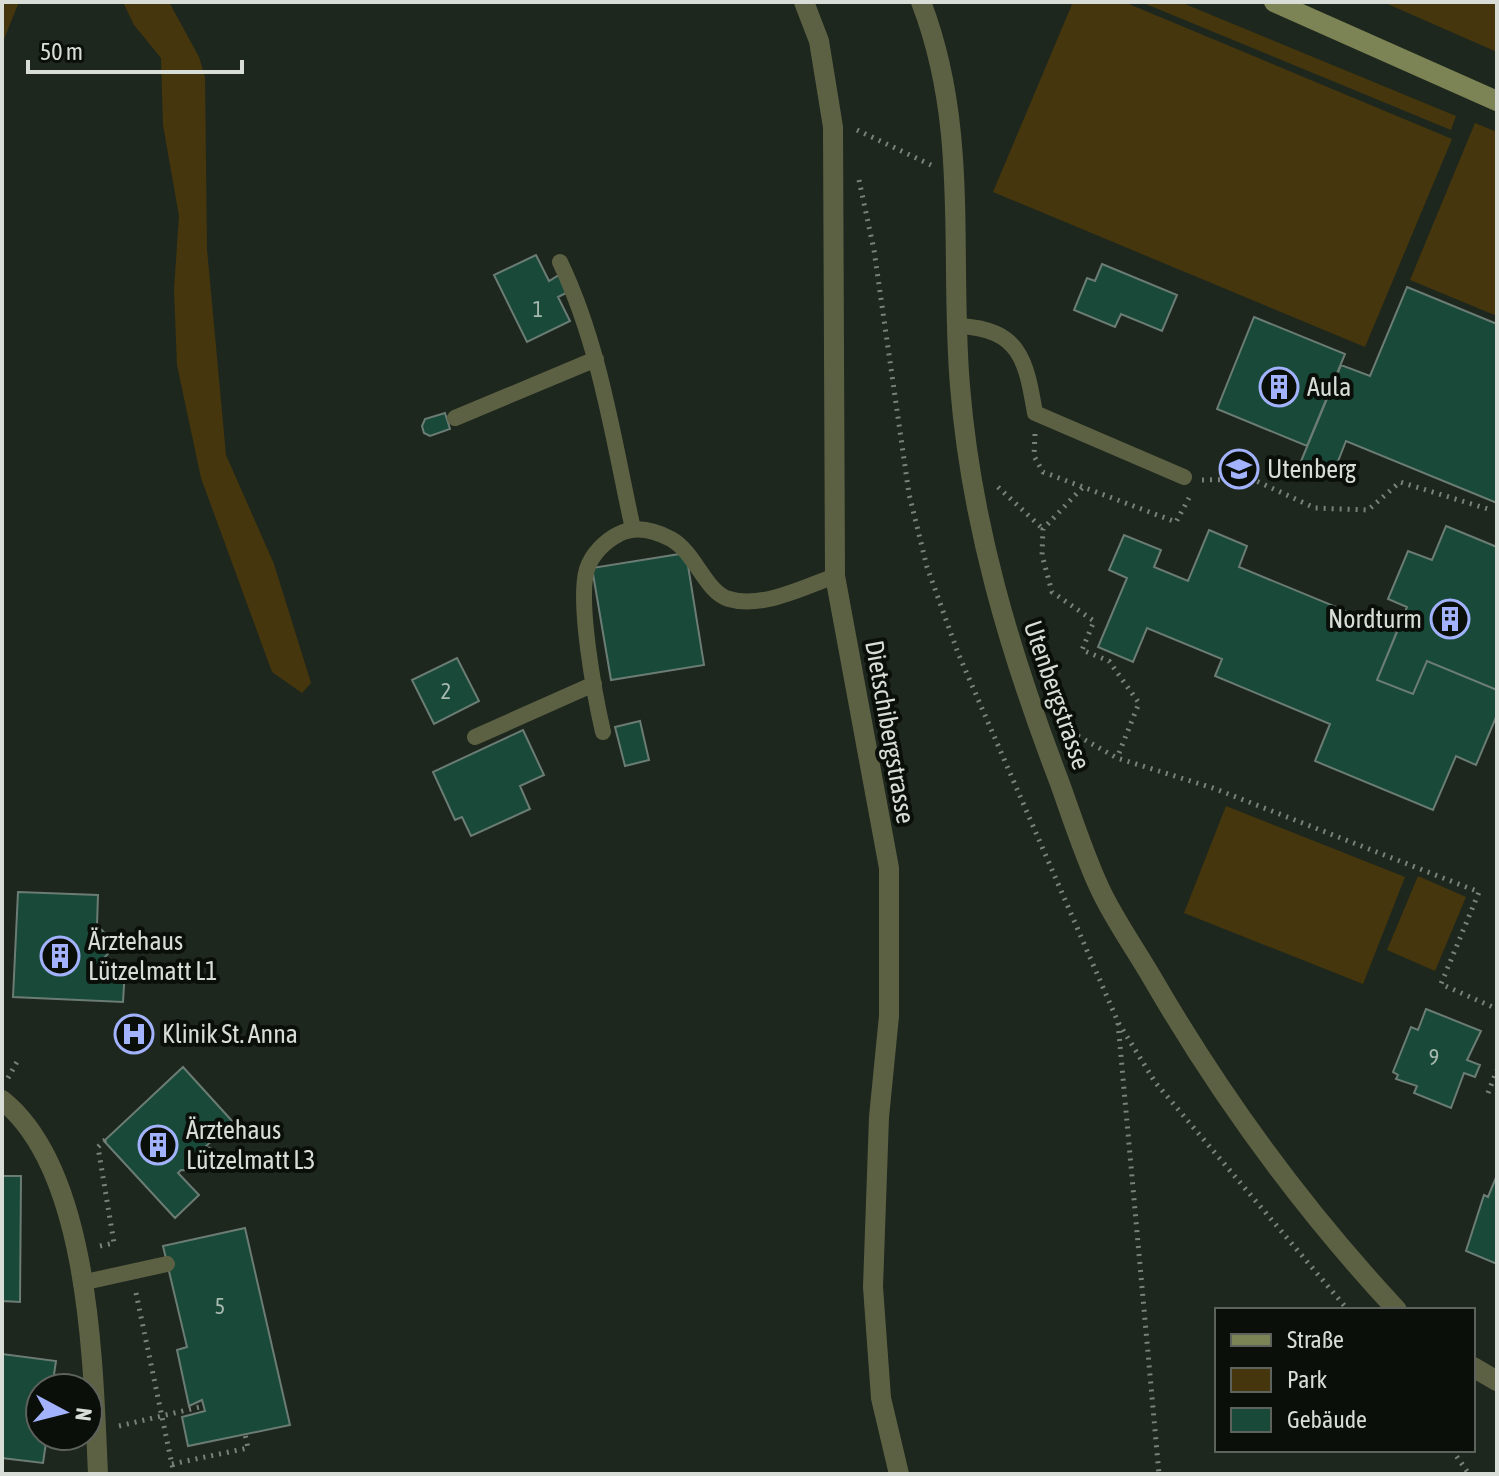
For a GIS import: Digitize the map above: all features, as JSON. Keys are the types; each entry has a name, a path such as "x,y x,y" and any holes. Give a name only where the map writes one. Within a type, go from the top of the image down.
{"main road":[{"path":"1274,2 1497,101"}],"street":[{"name":"Dietschibergstrasse","path":"804,2 819,41 833,127 835,576 889,868 889,1016 879,1117 873,1287 881,1398 899,1474"},
{"name":"Utenbergstrasse","path":"921,2 930,24 947,102 954,165 960,385 982,540 1032,709 1100,889 1205,1069 1333,1241 1395,1308"},
{"path":"2,1100 27,1125 54,1171 64,1199 81,1283 92,1372"},
{"path":"1475,1368 1497,1381"},
{"path":"97,1452 98,1474"}],"lane":[{"path":"560,262 581,309 596,359 633,529"},
{"path":"959,326 992,331 1014,346 1023,359 1035,413 1192,479"},
{"path":"455,418 596,359"},
{"path":"603,732 584,596 588,566 603,544 633,529 661,534 681,545 712,587 727,599 768,599 835,576"},
{"path":"475,737 594,684"},
{"path":"81,1283 167,1264"}],"path":[{"path":"833,127 873,136 920,161 936,166 954,165"},
{"path":"1035,413 1036,464 1043,472 1176,522 1192,479 1252,479 1315,508 1368,510 1400,482 1488,509"},
{"path":"974,486 994,484 1043,529"},
{"path":"1082,488 1043,529 1042,555 1052,592 1058,600 1094,621 1082,650 1109,661 1139,703 1117,758"},
{"path":"1032,709 1117,758 1213,788 1479,892 1441,984 1497,1009"},
{"path":"1118,1022 1159,1474"},
{"path":"2,1085 18,1060"},
{"path":"1488,1093 1497,1070"},
{"path":"95,1247 114,1243 98,1147 108,1137"},
{"path":"132,1272 174,1474"},
{"path":"104,1429 204,1406"},
{"path":"172,1464 248,1448 245,1434"},
{"path":"1453,1452 1469,1474"}],"green space":[{"path":"2,2 19,2 2,44"},
{"path":"123,2 169,2 199,57 205,77 207,249 226,455 274,564 311,683 302,693 272,672 201,478 177,365 174,289 179,216 163,125 161,58 134,25"},
{"path":"1073,2 1124,2 1452,139 1365,347 993,192"},
{"path":"1141,2 1180,2 1456,116 1451,130"},
{"path":"1383,2 1497,2 1497,52"},
{"path":"1475,123 1497,132 1497,316 1410,280"},
{"path":"1226,806 1405,877 1363,984 1184,913"},
{"path":"1418,876 1466,897 1435,971 1387,950"}],"building":[{"path":"536,255 549,281 559,275 568,292 558,297 570,321 527,342 494,275"},
{"path":"1102,264 1177,295 1162,331 1121,314 1115,327 1074,310 1087,278 1095,281"},
{"path":"1407,287 1497,324 1497,503 1346,441 1331,479 1299,466 1341,365 1370,376"},
{"name":"Aula","path":"1254,317 1345,354 1307,446 1217,409"},
{"path":"445,413 450,429 430,436 424,433 422,426 425,419"},
{"name":"Nordturm","path":"1446,526 1497,547 1497,690 1427,661 1413,694 1377,680 1407,607 1388,599 1408,551 1432,560"},
{"path":"1209,530 1247,546 1239,567 1397,632 1377,680 1413,694 1427,661 1497,690 1497,715 1476,765 1456,756 1433,810 1315,761 1330,724 1215,676 1222,659 1147,628 1133,662 1098,647 1127,578 1109,570 1124,535 1161,550 1154,567 1188,581"},
{"path":"686,553 704,665 611,680 592,568"},
{"path":"457,658 479,701 434,724 412,680"},
{"path":"640,721 649,760 625,766 615,727"},
{"path":"523,730 544,775 520,786 530,809 471,836 462,817 455,820 433,772"},
{"name":"Ärztehaus Lützelmatt L1","path":"18,892 98,895 97,925 116,945 95,968 125,969 123,1002 13,997"},
{"path":"1426,1009 1481,1031 1467,1060 1480,1065 1475,1077 1464,1073 1451,1108 1414,1093 1417,1086 1396,1079 1398,1075 1393,1072 1411,1027 1418,1030"},
{"name":"Ärztehaus Lützelmatt L3","path":"183,1067 233,1122 205,1147 211,1148 210,1171 181,1170 178,1173 199,1195 175,1218 104,1141"},
{"path":"1497,1175 1497,1264 1466,1251 1484,1195 1488,1197"},
{"path":"2,1176 21,1176 20,1302 2,1301"},
{"path":"245,1228 290,1425 188,1446 182,1417 205,1411 202,1400 189,1406 177,1350 187,1347 163,1246"},
{"path":"2,1354 56,1361 54,1372 24,1372 24,1452 45,1452 43,1463 2,1458"}],"place":[{"name":"Aula","path":"1279,387"},
{"name":"Utenberg","path":"1239,469"},
{"name":"Nordturm","path":"1450,619"},
{"name":"Ärztehaus Lützelmatt L1","path":"60,956"},
{"name":"Klinik St. Anna","path":"134,1034"},
{"name":"Ärztehaus Lützelmatt L3","path":"158,1145"}]}
